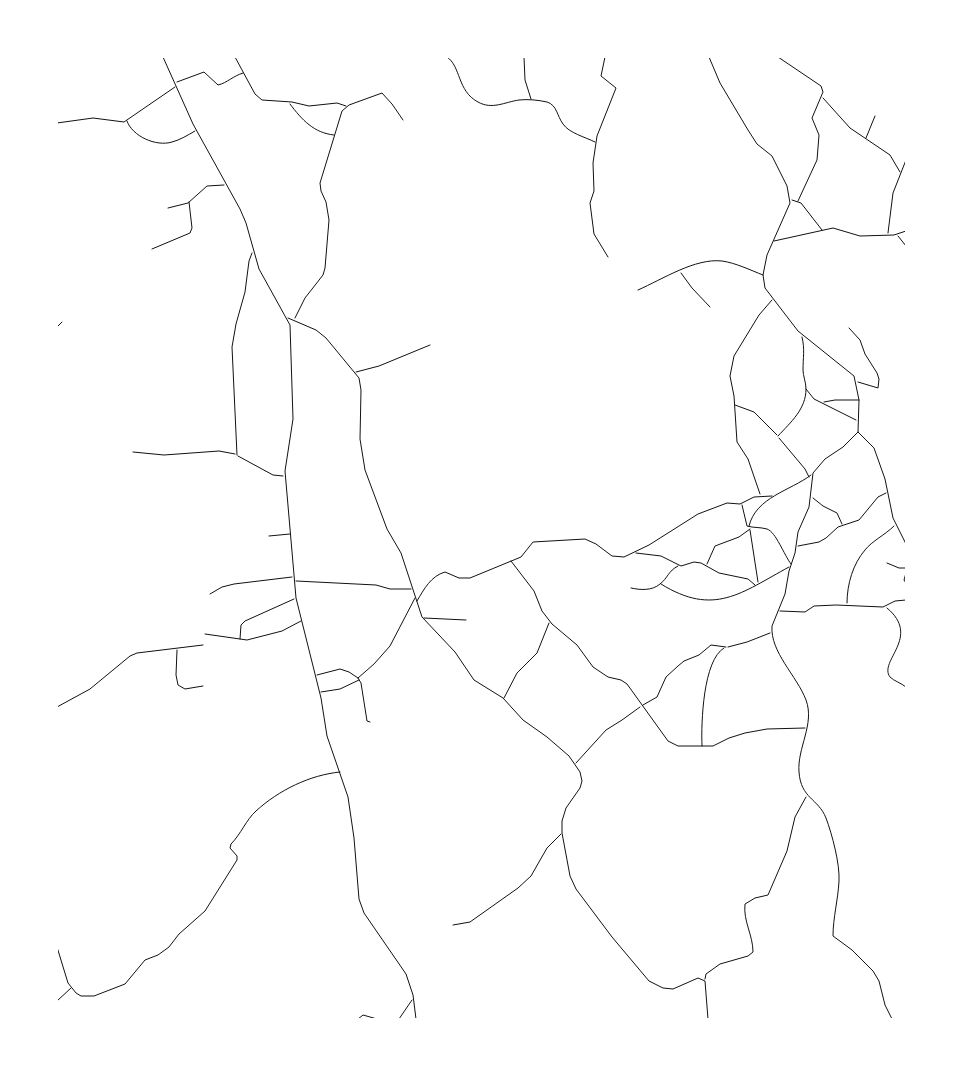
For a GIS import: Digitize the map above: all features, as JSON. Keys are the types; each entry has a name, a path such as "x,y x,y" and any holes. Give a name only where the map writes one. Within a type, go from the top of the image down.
{"street":[{"path":"163,57 196,129 246,223 259,268 291,330 293,419 285,476 296,598 319,692 327,736 348,797 360,903 364,914 406,974 410,983 416,1019"},
{"path":"235,57 255,94 262,100 309,106 337,103 347,106"},
{"path":"447,57 455,65 459,81 479,103 497,105 516,100 551,103 564,126 595,142"},
{"path":"524,57 525,81 532,100"},
{"path":"605,57 601,76 616,88 603,116 595,142 594,191 590,200 590,210 594,234 608,257"},
{"path":"707,566 709,556 715,546 739,537 749,528 754,513 772,496 809,477 825,459 843,447 858,432 859,400 852,373 801,335 765,288 763,274 772,241 790,203 787,186 772,156 757,144 748,130 720,83 709,57"},
{"path":"778,57 821,87 823,92 812,118 819,135 817,160 798,201"},
{"path":"176,82 204,72 218,86 244,73"},
{"path":"57,123 93,118 120,123 177,86"},
{"path":"294,320 305,298 323,275 329,220 320,183 340,115 347,106 382,93 403,120"},
{"path":"822,97 842,120 865,139 890,155 900,172"},
{"path":"289,102 300,117 320,134 335,135"},
{"path":"865,139 875,116"},
{"path":"127,120 130,129 136,134 160,143 171,143 196,129"},
{"path":"888,235 891,205 900,172 906,160"},
{"path":"168,208 189,202 207,186 226,185"},
{"path":"790,199 798,201 822,230"},
{"path":"152,249 190,233 192,228 189,202"},
{"path":"772,241 833,228 853,235 897,235 906,231"},
{"path":"897,235 906,246"},
{"path":"237,455 232,372 233,340 245,292 249,261 254,252"},
{"path":"638,290 695,264 711,261 733,264 763,274"},
{"path":"680,271 710,307"},
{"path":"760,496 748,459 737,441 730,376 734,356 759,315 772,299"},
{"path":"286,317 316,330 326,338 355,373 361,390 360,439 365,470 384,522 401,553 422,618 455,652 474,680 503,698 523,720 547,737 575,764 580,772 581,785 564,814 562,833 573,883 612,937 645,977 663,988 670,989 679,988 698,978 705,981"},
{"path":"57,327 62,322"},
{"path":"849,328 860,340 879,379 878,388 856,382"},
{"path":"777,436 805,402 806,388 803,368 805,350 801,335"},
{"path":"355,373 379,366 430,345"},
{"path":"806,388 814,399 858,421"},
{"path":"822,403 828,400 859,400"},
{"path":"734,405 754,412 806,469 809,477"},
{"path":"858,432 874,448 896,525 906,544"},
{"path":"133,452 164,455 219,451 237,455 273,475 285,476"},
{"path":"812,474 809,507 798,532 785,594 771,632 806,699 807,728 801,753 800,781 806,795 819,806 827,820 839,878 833,937 852,950 873,971 879,981 885,1005 892,1019"},
{"path":"796,547 819,542 838,527 859,520 878,497 887,492"},
{"path":"417,601 427,585 440,573 445,572 459,578 470,578 521,556 533,542 567,539 591,541 618,558 634,553 698,514 724,504 740,504 751,498 772,496"},
{"path":"811,497 837,513 843,526"},
{"path":"740,504 749,528 757,584"},
{"path":"848,605 848,592 855,565 864,551 896,525"},
{"path":"749,528 769,530 774,534 791,565"},
{"path":"269,536 290,534"},
{"path":"634,553 661,556 680,566"},
{"path":"511,560 534,591 542,610 550,621 577,645 593,667 627,684 668,741 678,746 713,746 739,735 767,729 807,728"},
{"path":"630,588 644,590 661,584 668,572 694,562 719,573 748,579 757,584"},
{"path":"887,563 906,568"},
{"path":"661,584 681,596 710,602 724,599 757,584 791,565"},
{"path":"906,573 904,580 906,583"},
{"path":"210,594 222,587 234,584 294,577"},
{"path":"294,581 315,580 376,585 390,589 413,588"},
{"path":"319,692 339,689 359,679 390,646 416,597"},
{"path":"240,639 241,625 245,621 296,598"},
{"path":"778,611 805,612 814,606 886,607 895,601 906,600"},
{"path":"886,607 897,617 901,630 899,644 887,670 892,679 906,687"},
{"path":"422,618 466,620"},
{"path":"206,633 240,639 274,634 301,621"},
{"path":"503,698 517,673 537,653 550,621"},
{"path":"575,764 606,730 657,697 666,677 684,661 699,655 711,645 726,647 747,642 771,632"},
{"path":"57,707 90,689 130,656 137,653 203,645"},
{"path":"702,747 704,697 715,656 726,647"},
{"path":"177,648 178,685 185,689 203,686"},
{"path":"315,675 337,668 350,672 359,679 367,721 370,722"},
{"path":"57,947 68,983 75,993 85,997 94,996 125,984 145,960 169,947 179,934 205,912 237,859 230,848 231,844 255,812 279,794 308,779 340,772"},
{"path":"708,1019 706,974 714,968 748,956 753,952 751,933 745,915 746,904 755,898 768,895 787,851 795,818 806,795"},
{"path":"453,925 470,922 518,888 531,876 547,848 562,833"},
{"path":"57,1001 71,988"},
{"path":"399,1019 413,999"},
{"path":"358,1019 363,1015 377,1019"}]}
